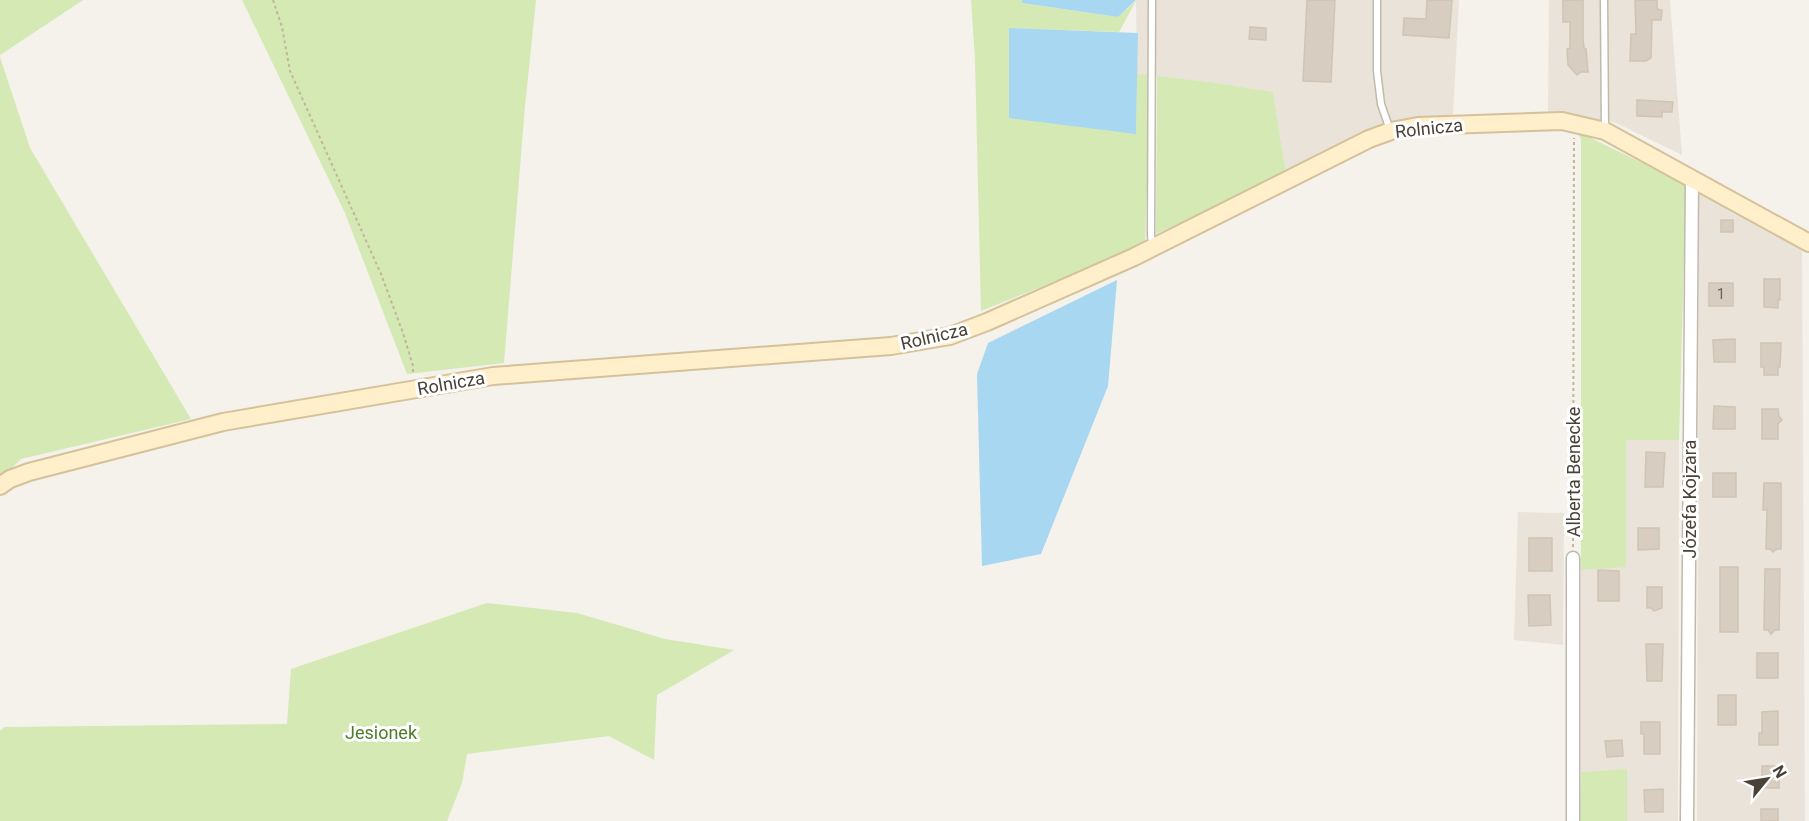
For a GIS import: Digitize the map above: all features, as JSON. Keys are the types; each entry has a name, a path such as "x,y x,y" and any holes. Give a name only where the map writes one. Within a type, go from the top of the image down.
{"street":[{"name":"Rolnicza","path":"0,486 10,479 29,472 223,422 493,376 891,346 950,336 987,322 1153,247 1369,139 1391,131 1418,126 1562,121 1605,131 1809,243"},
{"name":"Józefa Kojzara","path":"1687,821 1692,178"},
{"name":"Alberta Benecke","path":"1573,558 1573,821"}],"lane":[{"path":"1152,0 1151,236 1153,247"},
{"path":"1377,0 1377,71 1381,104 1391,131"},
{"path":"1604,0 1605,131"}],"path":[{"path":"273,0 282,27 290,71 376,264 403,333 413,366 413,390"},
{"name":"Alberta Benecke","path":"1573,558 1574,124"}],"shaded area":[{"path":"1136,0 1459,0 1453,115 1372,129 1287,181 1273,92 1137,74"},
{"path":"1549,0 1670,0 1682,155 1614,122 1548,113"},
{"path":"1699,193 1802,249 1805,821 1697,821"},
{"path":"1626,439 1679,440 1678,821 1627,821 1626,769 1581,772 1581,570 1626,566"},
{"path":"1518,512 1564,513 1563,645 1514,640"}],"green space":[{"path":"0,0 83,0 0,55"},
{"path":"242,0 536,0 504,363 407,374 345,213"},
{"path":"971,0 1022,0 1022,3 1118,17 1136,1 1119,32 1009,28 1136,133 1137,74 1151,75 1145,245 981,311 975,59"},
{"path":"0,57 30,148 191,419 21,459 0,479"},
{"path":"1157,76 1273,92 1286,174 1156,234"},
{"path":"1578,132 1686,184 1679,440 1626,440 1626,567 1581,570 1581,139"},
{"name":"Jesionek","path":"487,603 577,613 665,639 734,650 657,695 654,760 609,736 467,754 462,783 447,821 0,821 0,731 5,727 287,724 291,669"},
{"path":"1627,769 1627,821 1580,821 1581,772"}],"water":[{"path":"1022,0 1136,0 1118,17 1022,3"},
{"path":"1009,28 1138,33 1136,134 1009,118"},
{"path":"1117,280 1108,386 1041,554 982,566 977,374 988,343"}],"building":[{"path":"1307,0 1335,0 1331,82 1303,81"},
{"path":"1427,0 1452,0 1449,38 1403,35 1404,18 1426,19"},
{"path":"1563,0 1583,0 1583,38 1588,72 1581,72 1577,75 1568,65 1570,22 1563,22"},
{"path":"1635,0 1657,0 1657,9 1662,10 1661,20 1652,20 1651,58 1646,61 1630,61 1631,34 1636,34"},
{"path":"1250,27 1266,28 1266,40 1249,39"},
{"path":"1637,100 1673,102 1672,112 1662,112 1662,117 1637,116"},
{"path":"1721,220 1733,220 1733,232 1721,232"},
{"path":"1764,279 1780,279 1778,308 1764,307"},
{"path":"1709,283 1733,283 1733,306 1709,306"},
{"path":"1735,339 1735,362 1714,362 1713,340"},
{"path":"1761,343 1781,343 1778,375 1764,375 1764,367 1761,367"},
{"path":"1714,406 1735,407 1735,429 1713,429"},
{"path":"1762,409 1778,409 1782,420 1778,424 1778,439 1762,439"},
{"path":"1646,452 1665,453 1663,487 1645,487"},
{"path":"1713,473 1736,473 1736,497 1713,497"},
{"path":"1764,483 1781,483 1781,549 1773,552 1766,549 1767,510 1763,510"},
{"path":"1638,528 1659,528 1659,549 1638,550"},
{"path":"1529,538 1552,538 1552,571 1529,571"},
{"path":"1720,567 1738,567 1738,632 1720,632"},
{"path":"1765,569 1780,569 1779,630 1771,634 1768,630 1764,630"},
{"path":"1598,570 1619,571 1619,601 1598,601"},
{"path":"1647,587 1662,587 1662,608 1654,611 1647,608"},
{"path":"1528,595 1550,595 1551,625 1529,626"},
{"path":"1646,644 1663,644 1662,681 1647,681"},
{"path":"1757,653 1778,653 1778,678 1757,678"},
{"path":"1718,695 1736,695 1736,725 1718,725"},
{"path":"1778,711 1778,745 1759,745 1759,733 1762,733 1762,712"},
{"path":"1641,722 1660,722 1660,754 1644,754 1644,734 1641,734"},
{"path":"1622,740 1623,756 1607,757 1605,741"},
{"path":"1762,766 1779,766 1779,788 1762,788"},
{"path":"1663,789 1663,812 1645,812 1644,790"},
{"path":"1761,809 1778,809 1778,821 1761,821"}]}
